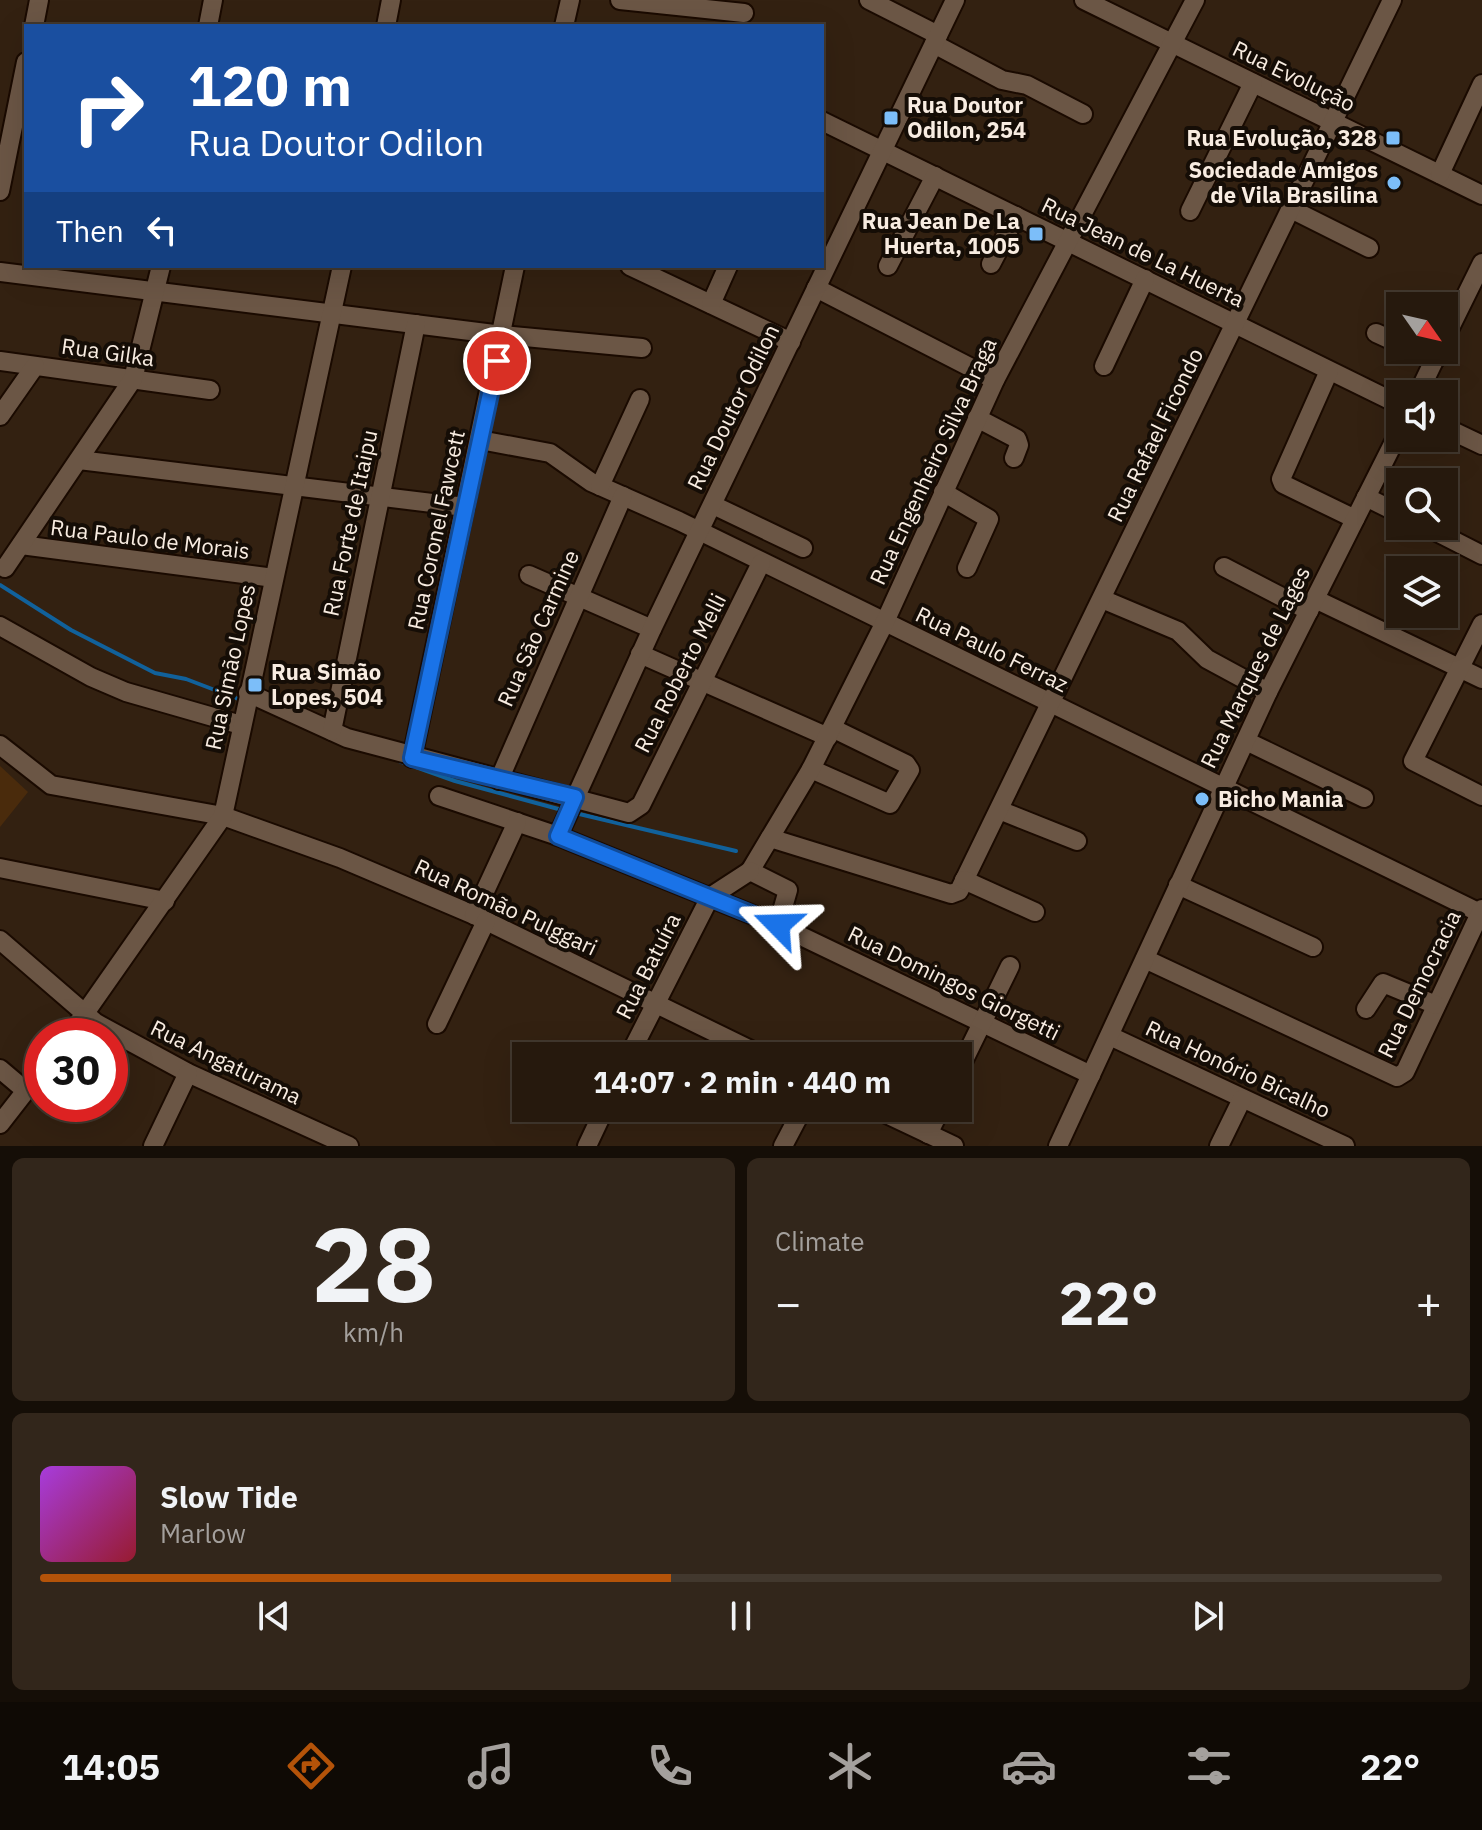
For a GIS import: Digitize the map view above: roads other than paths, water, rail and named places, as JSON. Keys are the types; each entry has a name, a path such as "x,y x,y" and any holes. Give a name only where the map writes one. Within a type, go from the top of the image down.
{"street":[{"path":"34,24 39,0"},
{"path":"208,24 213,0"},
{"path":"386,24 391,0"},
{"path":"564,24 570,0"},
{"path":"620,0 744,13"},
{"path":"869,0 1002,80 1027,85 1083,114"},
{"name":"Rua Doutor Odilon","path":"567,814 640,654 955,0"},
{"name":"Rua Evolução","path":"1084,0 1482,195"},
{"name":"Rua Engenheiro Silva Braga","path":"750,871 830,732 884,624 995,380 1195,0"},
{"name":"Rua Rafael Ficondo","path":"962,886 1293,210 1392,0"},
{"path":"0,191 14,102 24,69"},
{"path":"1190,211 1253,83"},
{"path":"1440,174 1482,84"},
{"name":"Rua Jean de La Huerta","path":"824,122 1386,398"},
{"path":"888,266 935,176"},
{"path":"1293,210 1369,248"},
{"path":"991,264 1016,216"},
{"path":"1458,312 1482,263"},
{"name":"Rua Paulo de Morais","path":"5,568 133,379 161,268"},
{"name":"Rua Simão Lopes","path":"84,1016 223,816 342,268"},
{"name":"Rua Coronel Fawcett","path":"412,758 515,268"},
{"path":"634,268 791,342"},
{"path":"711,304 727,268"},
{"path":"0,272 502,335 642,348"},
{"path":"1104,366 1145,279"},
{"path":"816,288 995,380"},
{"name":"Rua Forte de Itaipu","path":"332,731 416,324"},
{"path":"1376,333 1386,338"},
{"name":"Rua Gilka","path":"0,361 210,390"},
{"path":"0,416 35,366"},
{"path":"1329,371 1281,479 1283,484 1355,519"},
{"path":"600,486 640,399"},
{"path":"977,418 1017,439 1019,445 1014,458"},
{"path":"1458,434 1482,445"},
{"name":"Rua Paulo Ferraz","path":"480,440 550,453 600,486 699,531 1223,789 1481,911"},
{"name":"Rua Marques de Lages","path":"1058,1146 1268,692 1389,452"},
{"path":"79,460 465,507"},
{"path":"943,492 989,519 967,568"},
{"name":"Rua São Carmine","path":"499,780 623,496"},
{"path":"1366,497 1386,507"},
{"path":"713,505 803,548"},
{"path":"1453,540 1482,555"},
{"name":"Rua Paulo de Morais","path":"21,545 274,578"},
{"name":"Rua Roberto Melli","path":"567,814 629,813 641,805 761,563"},
{"path":"1224,567 1482,679"},
{"path":"529,575 652,629"},
{"path":"1102,599 1178,631 1207,659 1268,692"},
{"path":"1482,624 1413,762 1482,796"},
{"path":"0,626 91,677 126,692 245,709 332,731 412,758 499,780 567,814"},
{"path":"640,654 906,764 910,770 890,804 811,769"},
{"path":"1246,741 1364,798"},
{"name":"Rua Romão Pulggari","path":"0,745 51,785 223,816 340,858 480,918 734,1042"},
{"name":"Rua Domingos Giorgetti","path":"439,796 517,822 567,814 710,897 778,925 1091,1075"},
{"path":"999,810 1077,841"},
{"path":"437,1024 517,822"},
{"path":"770,838 951,894 962,886 1035,912"},
{"path":"0,868 165,901"},
{"path":"750,871 788,890 778,925"},
{"name":"Rua Batuíra","path":"636,1042 710,897 750,871"},
{"path":"1178,885 1313,947"},
{"name":"Rua Democracia","path":"1141,968 1397,1077 1405,1072 1481,911"},
{"name":"Rua Angaturama","path":"0,940 84,1016 188,1073 349,1146"},
{"path":"972,1042 1010,966"},
{"path":"1366,1009 1383,983 1436,1005"},
{"name":"Rua Honório Bicalho","path":"1110,1036 1345,1146"},
{"path":"0,1069 24,1089"},
{"path":"153,1146 188,1073"},
{"path":"0,1124 24,1094"},
{"path":"1219,1146 1242,1099"},
{"path":"587,1146 598,1122"},
{"path":"783,1146 796,1122"},
{"path":"903,1122 954,1146"},
{"path":"928,1134 934,1122"}],"waterway":[{"path":"0,585 71,630 155,673 186,679 241,700"},
{"path":"399,761 455,781 562,810"},
{"path":"575,813 736,851"}],"place":[{"name":"Rua Doutor Odilon, 254","path":"891,118"},
{"name":"Rua Evolução, 328","path":"1393,138"},
{"name":"Sociedade Amigos de Vila Brasilina","path":"1394,183"},
{"name":"Rua Jean De La Huerta, 1005","path":"1036,234"},
{"name":"Rua Simão Lopes, 504","path":"255,685"},
{"name":"Bicho Mania","path":"1202,799"}]}
